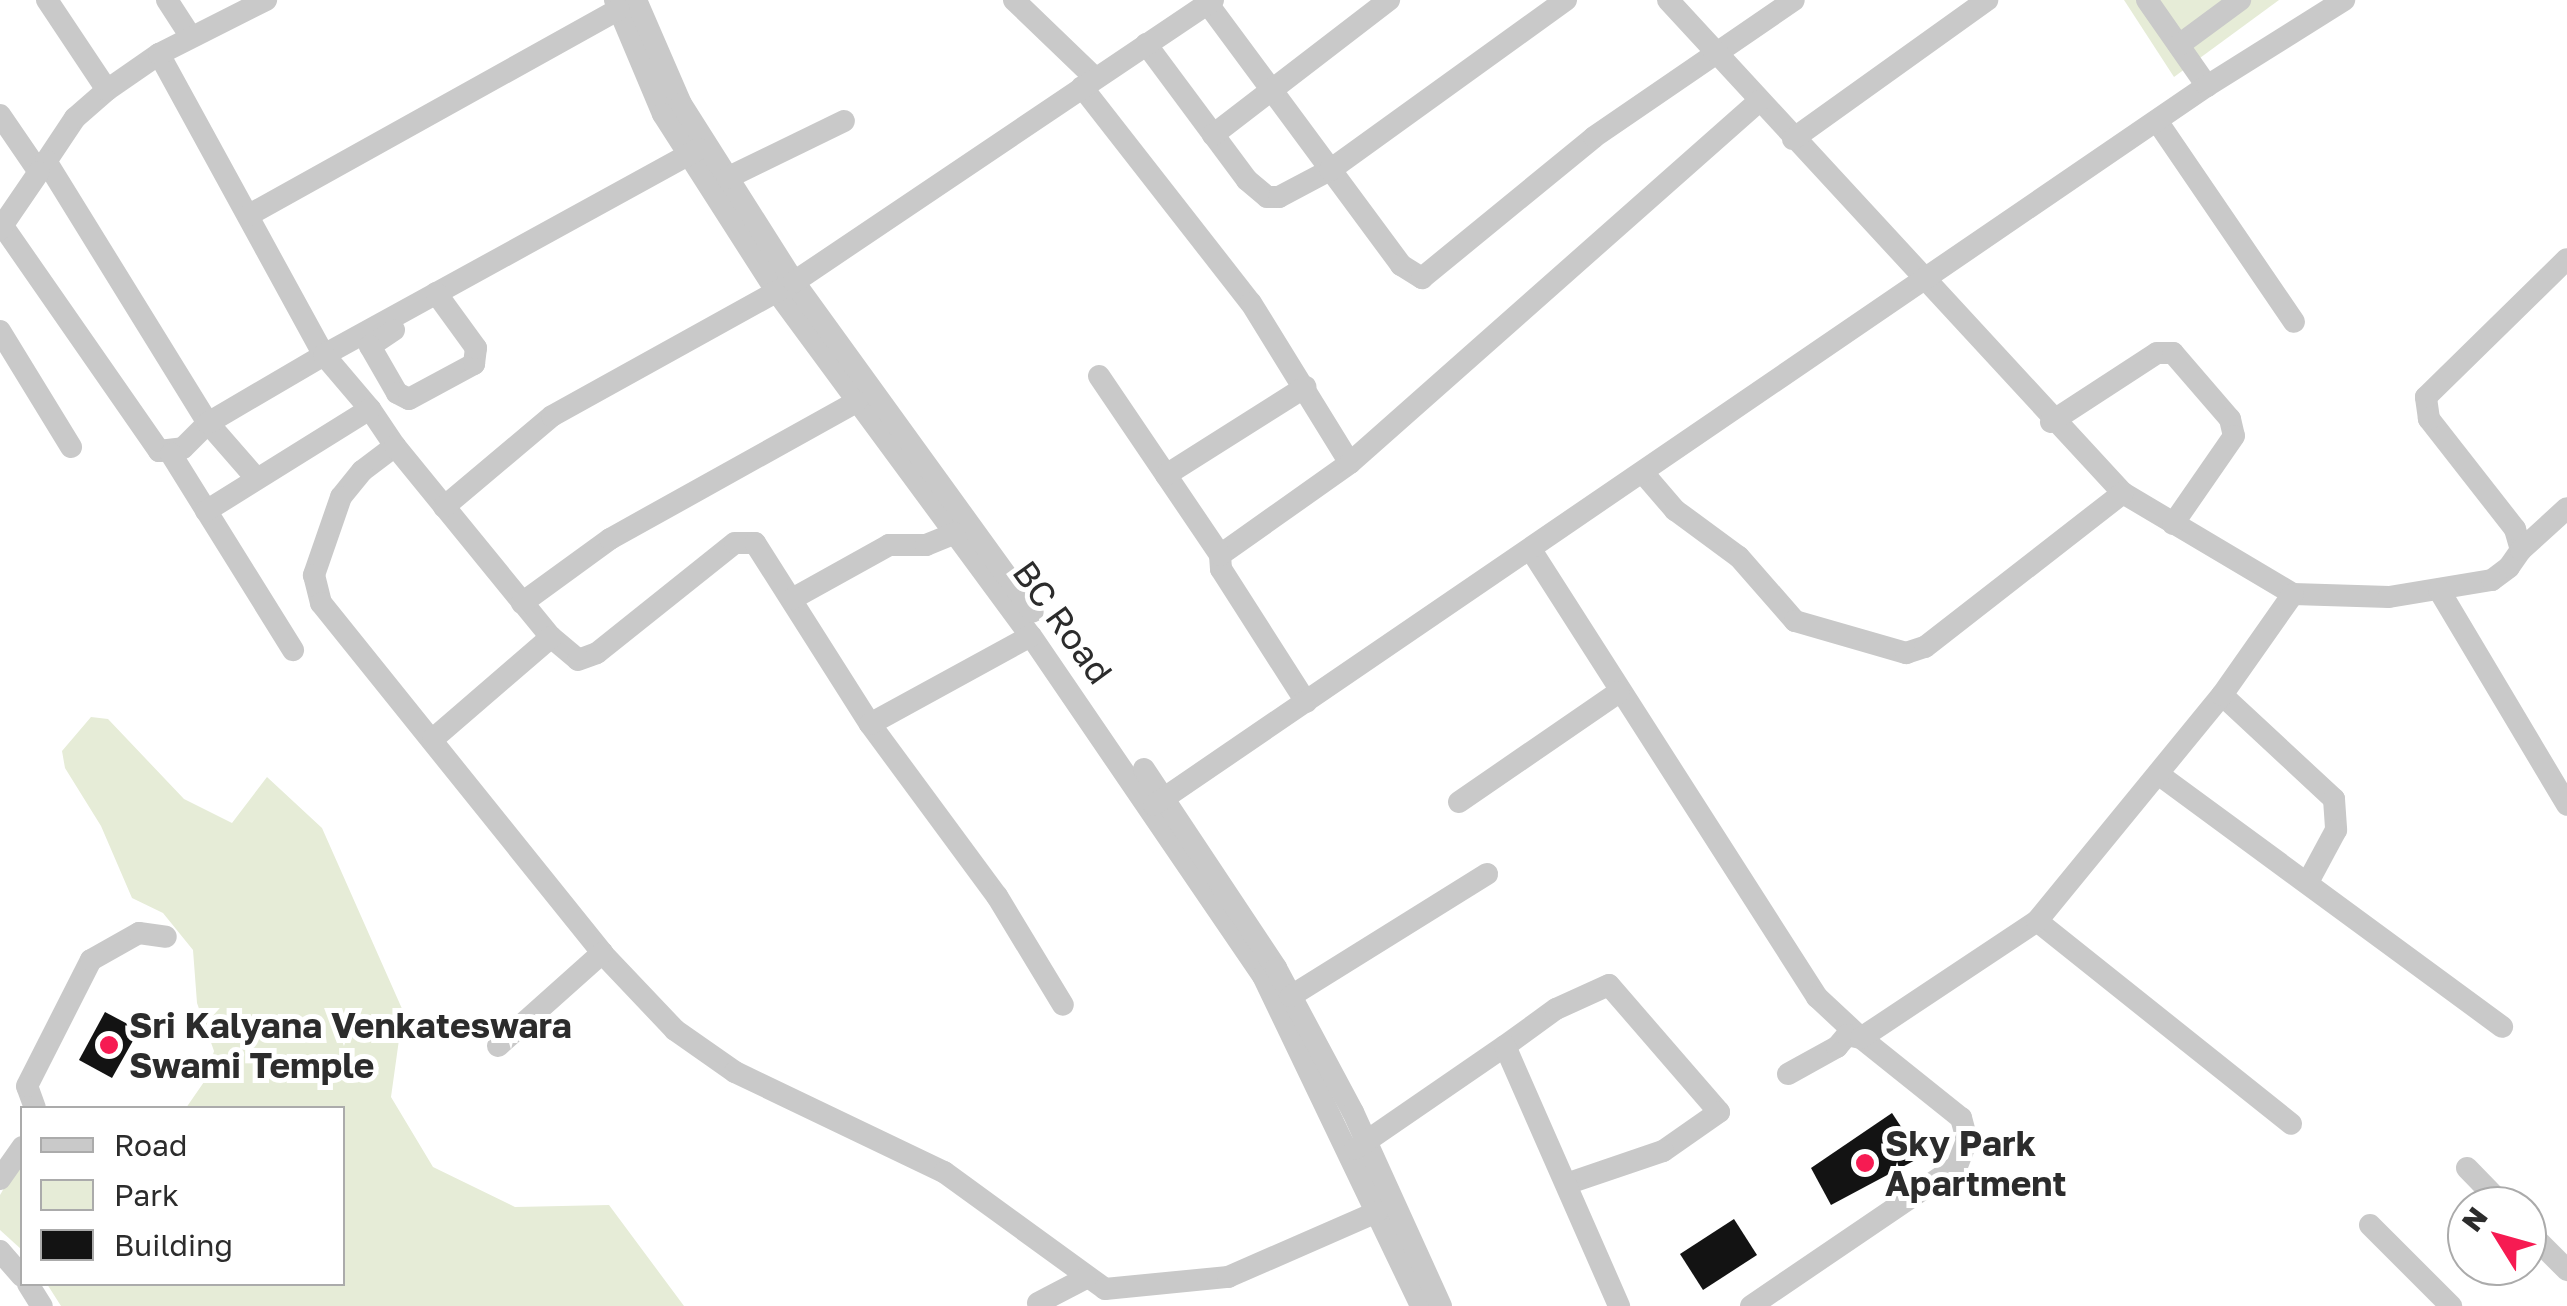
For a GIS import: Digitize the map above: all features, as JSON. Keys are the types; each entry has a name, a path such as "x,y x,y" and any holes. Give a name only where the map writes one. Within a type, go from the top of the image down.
{"street":[{"path":"47,0 107,90"},
{"path":"167,0 191,37"},
{"path":"266,0 159,54 107,90 76,118 1,225 150,443 171,454 293,650"},
{"path":"1014,0 1088,83 1170,194 1306,387 1350,463"},
{"path":"1213,135 1389,0"},
{"path":"1146,44 1213,135 1268,197 1330,170 1566,0"},
{"path":"1668,0 2051,422 2123,493 2293,594 2363,599 2492,580 2567,508"},
{"path":"444,507 552,416 786,287 1208,1 1271,94 1402,265 1422,278 1594,137 1794,0"},
{"path":"1793,139 1987,0"},
{"path":"2147,0 2207,86"},
{"path":"2179,45 2240,0"},
{"path":"1158,802 1924,284 2207,86 2344,0"},
{"path":"250,215 623,3"},
{"name":"BC Road","path":"623,3 698,149 856,402 1158,802 1263,976 1359,1147 1441,1306"},
{"path":"159,54 324,355 568,655 587,659 746,540 763,552 870,724 998,896 1063,1005"},
{"path":"1220,556 1350,463 1759,100"},
{"path":"0,115 42,166 208,423 256,478"},
{"path":"728,178 844,120"},
{"path":"2157,121 2294,322"},
{"path":"171,454 208,423 324,355 400,319 698,149"},
{"name":"BC Road","path":"698,149 728,178 786,287 1158,802 1291,996 1359,1147 1377,1212 1421,1306"},
{"path":"2520,550 2515,529 2429,419 2426,398 2567,259"},
{"path":"400,319 370,346 397,393 409,399 474,364 479,354 439,297"},
{"path":"0,331 71,446"},
{"path":"2051,422 2157,353 2172,353 2234,427 2231,445 2173,524"},
{"path":"1100,376 1220,556 1220,569 1306,702"},
{"path":"1166,475 1306,387"},
{"path":"522,603 610,539 856,402"},
{"path":"206,512 370,409"},
{"path":"395,446 346,488 315,590 602,953 659,1017 735,1072 944,1172 1100,1291"},
{"path":"1644,474 1674,510 1739,557 1795,621 1906,653 1925,646 2123,493"},
{"path":"792,599 889,545 926,545 955,534"},
{"path":"1530,550 1817,996 1861,1038 1961,1118 1966,1140 1957,1166 1750,1306"},
{"path":"2439,590 2567,805"},
{"path":"1788,1074 1837,1047 1846,1034 1861,1038 2037,921 2222,695 2293,594"},
{"path":"870,724 1031,636"},
{"path":"432,740 551,637"},
{"path":"1459,802 1619,692"},
{"path":"2222,695 2334,799 2336,830 2308,882"},
{"path":"2158,774 2502,1027"},
{"path":"1291,996 1486,874"},
{"path":"2037,921 2291,1124"},
{"path":"35,1106 27,1086 91,960 139,933 166,937"},
{"path":"498,1046 602,953"},
{"path":"1359,1147 1556,1009 1609,985 1710,1094 1718,1112 1663,1151 1566,1184"},
{"path":"1505,1046 1619,1306"},
{"path":"0,1179 20,1150"},
{"path":"2467,1168 2485,1186"},
{"path":"1038,1303 1100,1291 1228,1277 1377,1212"},
{"path":"2370,1224 2451,1306"},
{"path":"2547,1250 2567,1270"},
{"path":"0,1251 20,1274"}],"green space":[{"path":"2124,0 2279,0 2174,77"},
{"path":"91,717 108,719 184,799 232,823 267,777 322,828 403,1011 391,1097 433,1167 515,1207 609,1205 684,1306 61,1306 48,1286 345,1286 345,1106 187,1106 206,1079 214,1051 197,1003 193,950 163,913 132,898 101,826 65,768 62,751"},
{"path":"20,1160 20,1248 0,1230 0,1195"}],"building":[{"name":"Sri Kalyana Venkateswara Swami Temple","path":"105,1012 139,1030 112,1078 79,1060"},
{"name":"Sky Park Apartment","path":"1892,1113 1921,1157 1831,1205 1811,1168"},
{"path":"1734,1219 1757,1255 1703,1290 1680,1254"}],"place":[{"name":"Sri Kalyana Venkateswara Swami Temple","path":"109,1045"},
{"name":"Sky Park Apartment","path":"1865,1163"}]}
